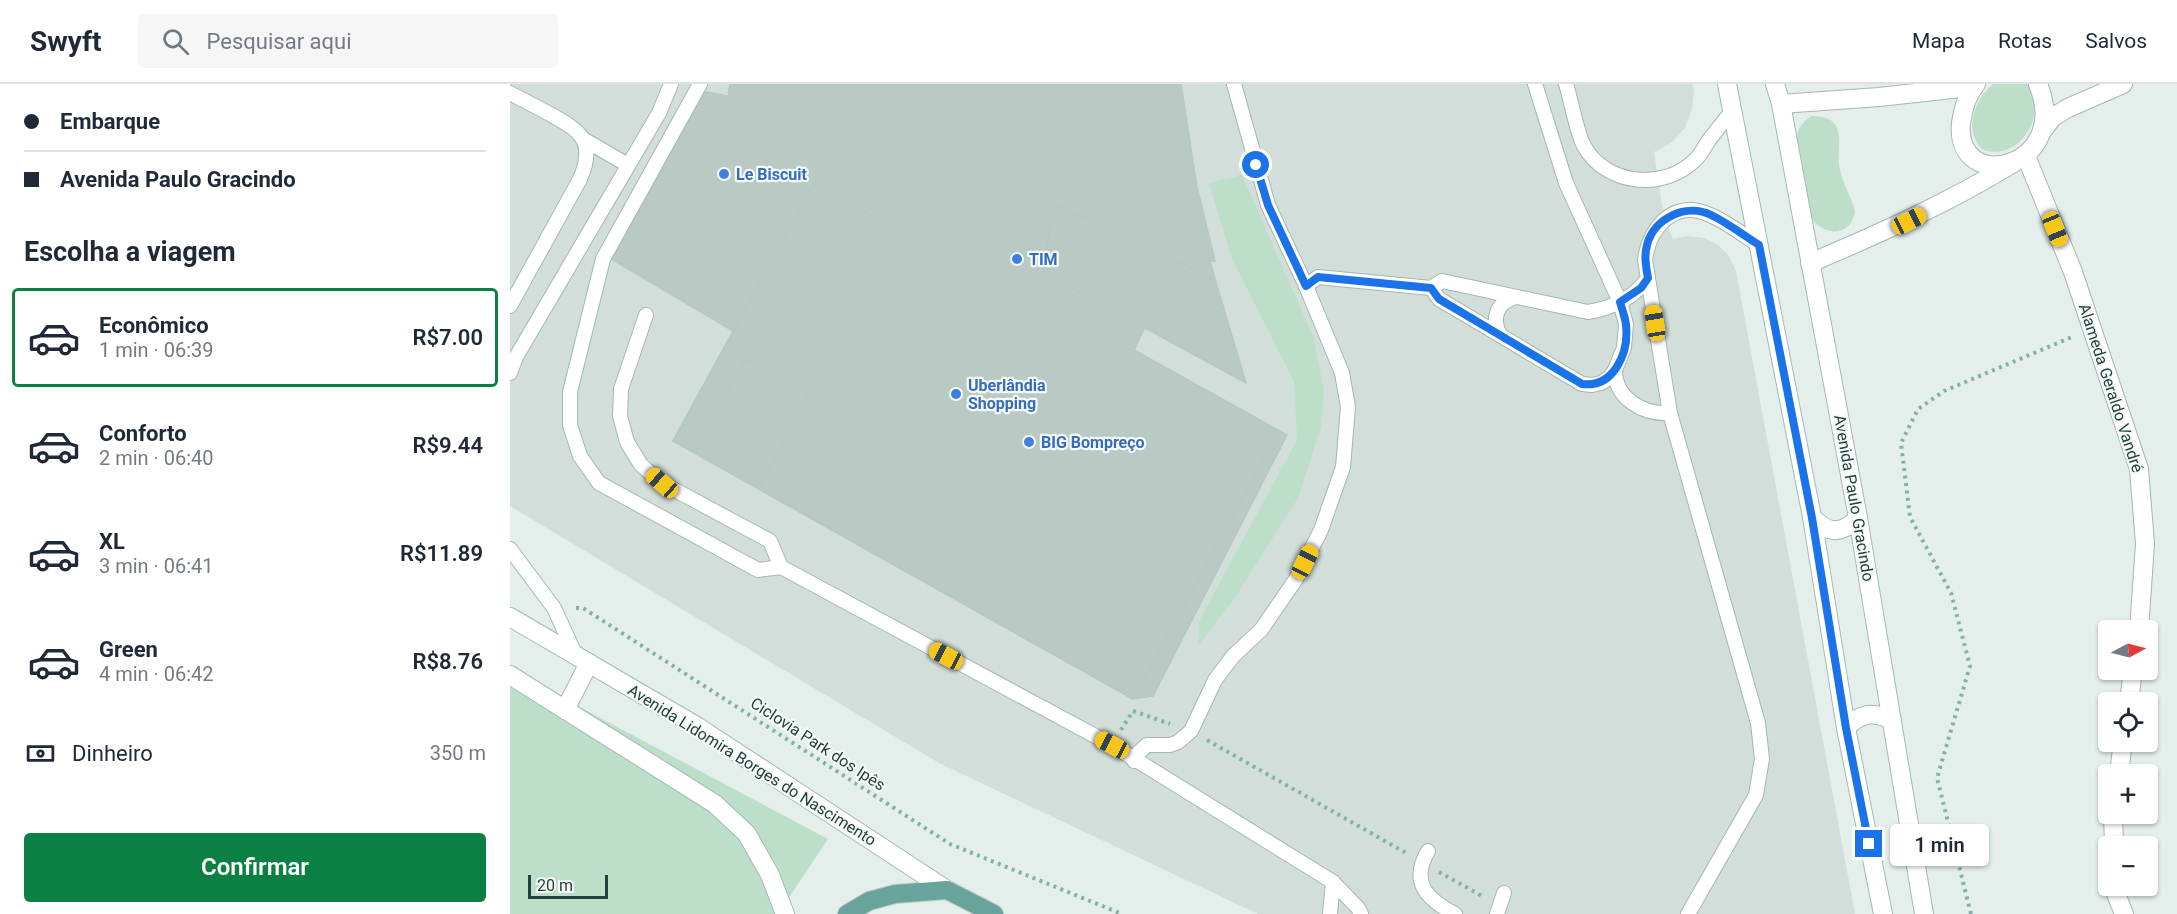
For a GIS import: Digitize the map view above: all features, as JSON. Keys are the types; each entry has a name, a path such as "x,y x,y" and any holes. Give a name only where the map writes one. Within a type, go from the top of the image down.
{"main road":[{"path":"847,914 869,901 895,894 947,890"},
{"name":"Avenida Lidomira Borges do Nascimento","path":"947,890 994,914"}],"street":[{"path":"1727,84 1812,518 1846,728 1883,914"},
{"name":"Avenida Paulo Gracindo","path":"1775,84 1781,104 1858,518 1924,914"},
{"path":"1781,104 1879,97 1961,88 1968,84"},
{"path":"1976,84 1968,95 1962,116 1961,129 1966,150 1982,163 1992,165 2021,159"},
{"path":"1810,263 1909,221 1969,190 2021,159 2036,145 2041,133 2044,117 2038,84"},
{"path":"2041,133 2053,117 2068,108 2123,84"},
{"name":"Alameda Geraldo Vandré","path":"2021,159 2073,272 2139,469 2145,544 2140,620"},
{"path":"1812,518 1821,527 1835,531 1848,528 1858,518"},
{"name":"Avenida Lidomira Borges do Nascimento","path":"510,617 698,727 947,890"},
{"path":"565,710 582,660"},
{"path":"510,675 715,804 747,834 770,875 785,914"},
{"path":"1846,728 1855,719 1867,714 1880,714 1892,720"},
{"path":"2117,896 2124,914"}],"lane":[{"path":"510,373 516,357 659,113 671,84"},
{"path":"700,84 603,259 570,392 570,425 580,456 599,483 758,570 781,567 1112,745 1134,761 1333,882 1361,914"},
{"path":"1134,761 1137,754 1147,745 1170,745 1178,742 1191,731 1215,680 1233,656 1261,630 1296,579 1322,530 1343,467 1348,407 1342,373 1306,286 1268,205 1234,84"},
{"path":"1431,288 1439,299 1582,384 1601,383 1610,377 1615,369 1624,348 1626,324 1620,302 1566,183 1535,84"},
{"path":"1566,84 1584,146 1598,163 1616,175 1637,180 1659,180 1679,172 1696,159 1732,111"},
{"path":"510,93 575,128 583,139 628,165"},
{"path":"510,306 580,179 586,160 583,139"},
{"path":"1688,914 1756,795 1762,759 1758,723 1670,413 1645,260 1647,244 1653,230 1664,219 1679,212 1694,210 1710,214 1759,245"},
{"path":"1306,286 1318,277 1431,288 1442,281 1588,312 1605,309 1620,302 1641,288 1648,278"},
{"path":"1500,335 1495,322 1496,315 1503,303 1516,297"},
{"path":"646,315 621,389 620,416 627,442 641,465 662,483 770,542 781,567"},
{"path":"1615,369 1615,380 1624,398 1657,414 1670,413"},
{"path":"510,549 554,608 582,660"},
{"path":"1425,856 1419,872 1427,894 1455,914"},
{"path":"1330,914 1333,882"}],"path":[{"path":"1971,914 1937,778 1970,666 1951,593 1910,517 1901,443 1918,409 1944,391 2092,328"},
{"name":"Ciclovia Park dos Ipês","path":"554,608 584,608 950,844 1122,914"},
{"path":"1112,745 1133,711 1191,731 1425,856 1500,904"}],"shaded area":[{"name":"Uberlândia Shopping","path":"510,84 1692,84 1694,90 1692,109 1685,128 1671,143 1654,152 1664,219 1673,239 1688,236 1704,238 1718,245 1729,256 1736,271 1855,914 1258,914 939,763 510,506"}],"green space":[{"path":"1993,84 2027,84 2033,95 2035,107 2028,132 2020,142 2009,149 1997,152 1983,150 1973,134 1972,125 1980,99"},
{"path":"1812,116 1832,121 1839,134 1840,170 1855,211 1853,220 1843,230 1823,229 1811,218 1797,137 1798,130"},
{"path":"1242,175 1313,336 1324,391 1321,427 1298,498 1236,596 1198,646 1199,621 1297,440 1294,382 1232,259 1209,183"},
{"path":"510,670 828,839 778,914 510,914"}],"building":[{"name":"Uberlândia Shopping","path":"730,84 1181,84 1197,187 1215,261 1210,261 1215,279 1176,261 1134,350 1287,435 1153,696 1133,699 673,441 733,331 608,257 701,91 728,96"},
{"name":"BIG Bompreço","path":"814,184 1276,437 1133,699 759,489 809,394 745,359 695,452 673,441"},
{"path":"1053,203 1215,279 1246,383 1044,273"}],"place":[{"name":"Le Biscuit","path":"724,174"},
{"name":"TIM","path":"1017,259"},
{"name":"Uberlândia Shopping","path":"956,394"},
{"name":"BIG Bompreço","path":"1029,442"}],"route":[{"path":"1256,165 1268,205 1306,286 1318,277 1431,288 1439,299 1582,384 1601,383 1610,377 1615,369 1624,348 1626,324 1620,302 1641,288 1648,278 1645,260 1647,244 1653,230 1664,219 1679,212 1694,210 1710,214 1759,245 1812,518 1846,728 1869,844"}]}
